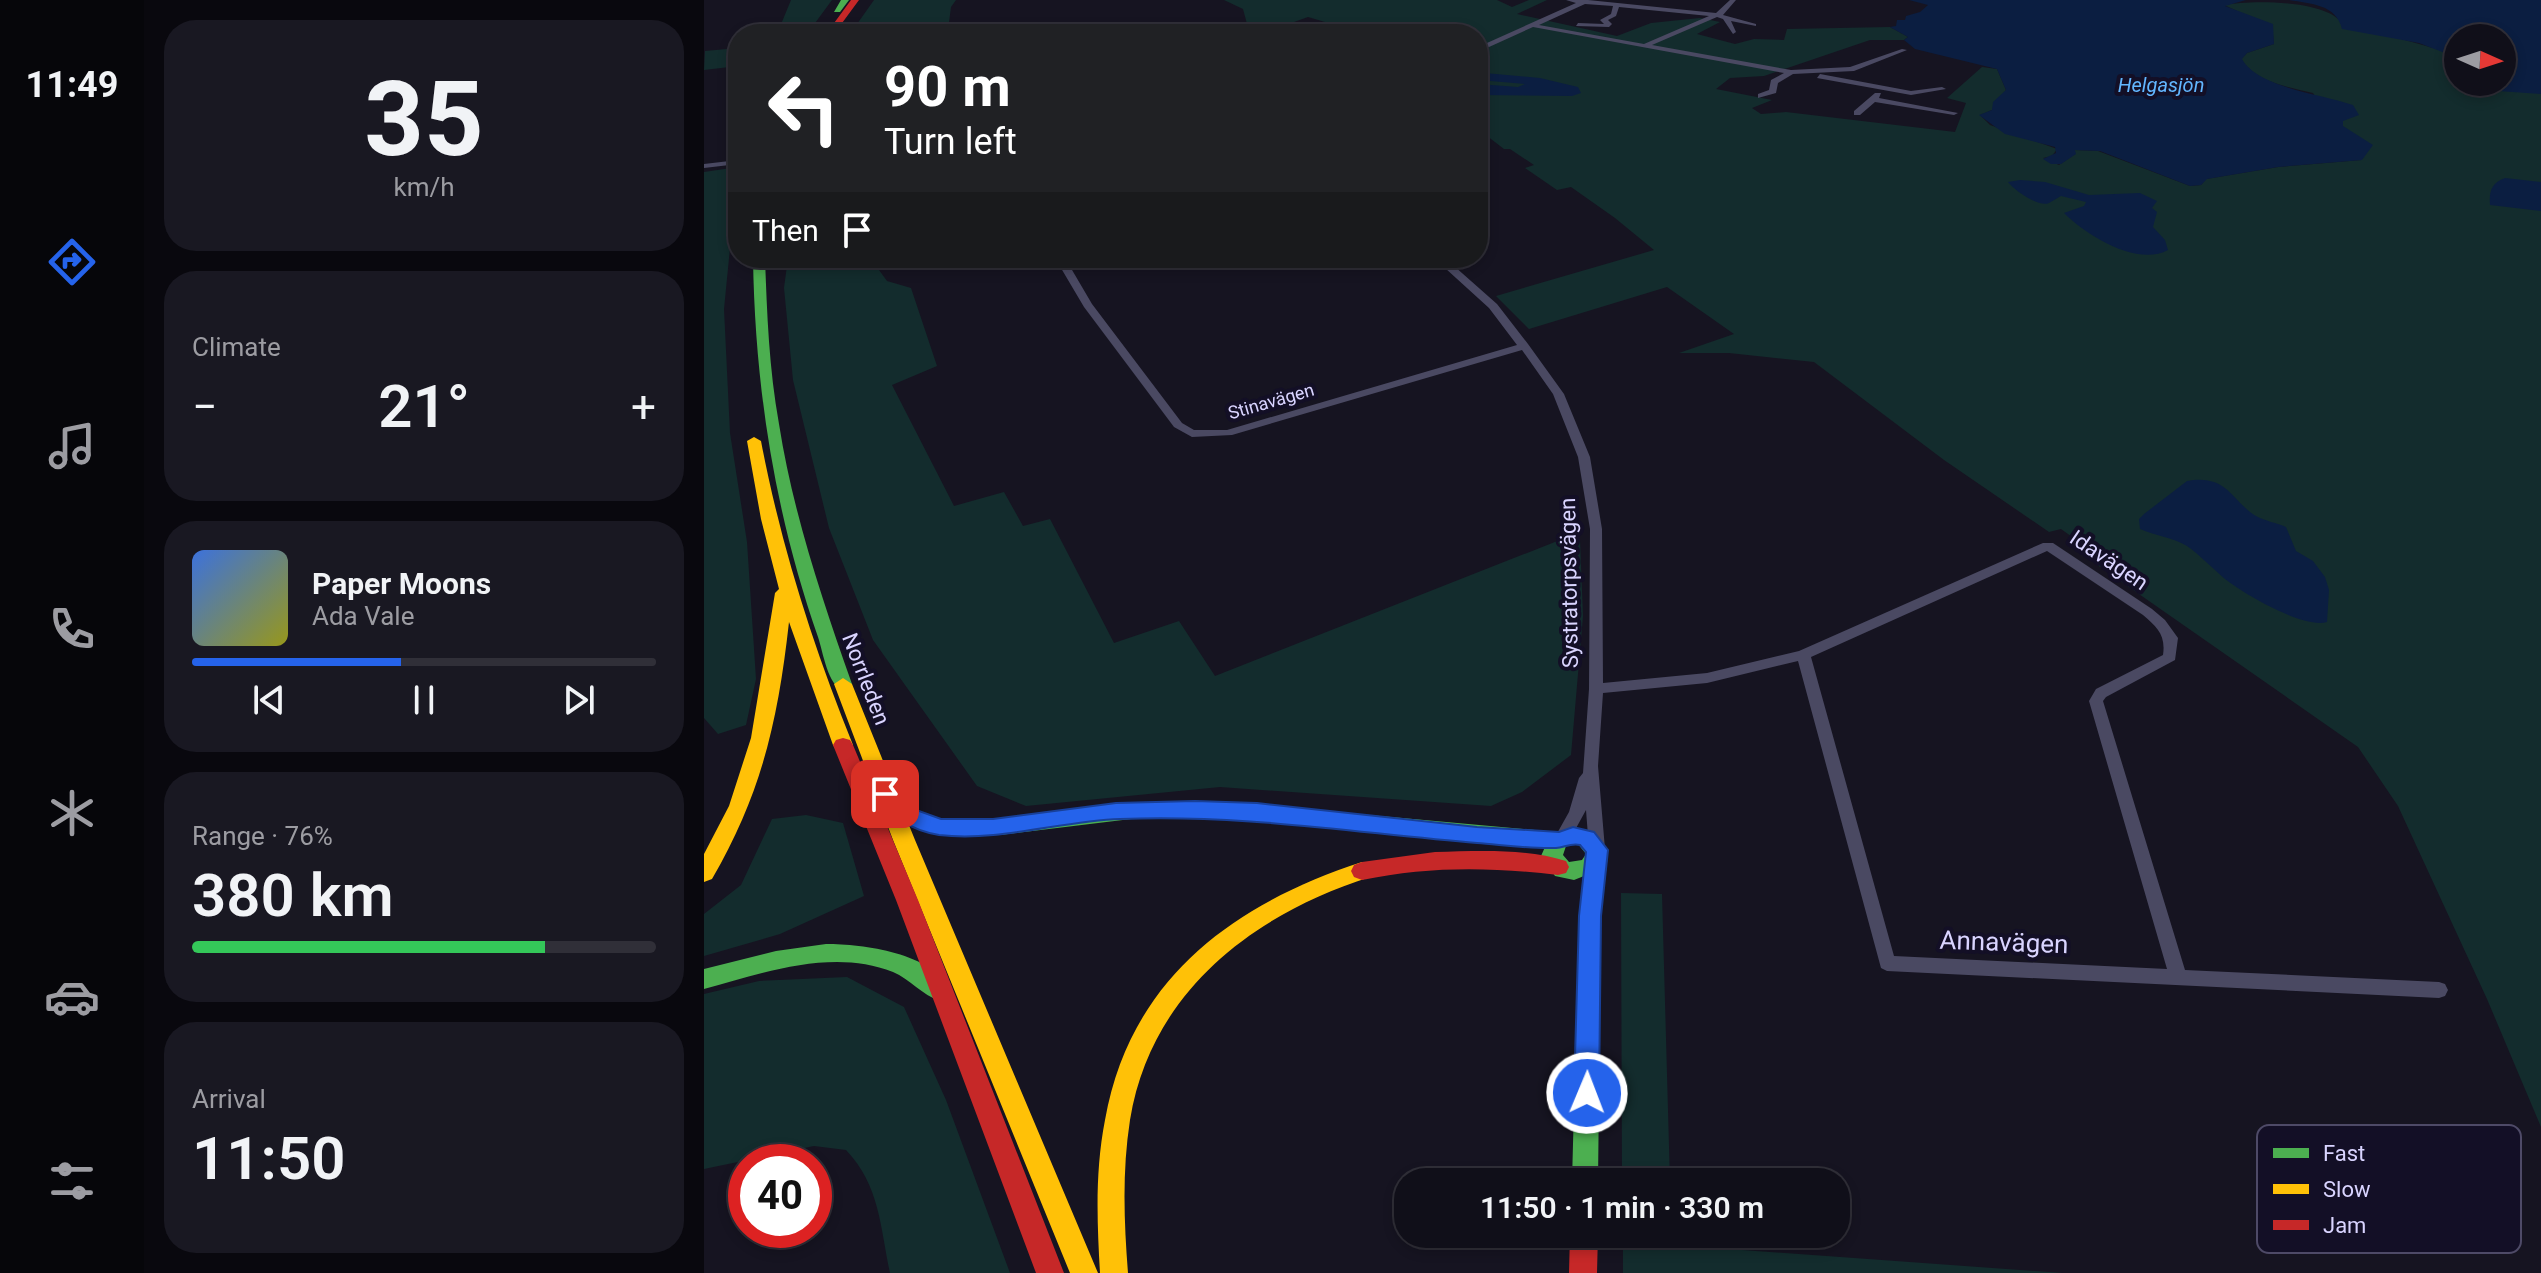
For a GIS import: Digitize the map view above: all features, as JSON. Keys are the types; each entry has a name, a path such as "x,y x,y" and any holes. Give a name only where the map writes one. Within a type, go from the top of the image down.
{"main road":[{"path":"837,24 855,0"},
{"path":"828,24 841,5"},
{"name":"Norrleden","path":"746,268 743,329 752,422 762,490 785,585 822,694 907,900 1050,1273"},
{"name":"Norrleden","path":"759,268 762,380 783,495 805,579 833,663 923,892 966,986 1084,1273"},
{"path":"704,873 733,825 753,775 771,686 785,585"},
{"path":"885,794 909,816 921,823 941,827 993,827 1116,811 1217,809 1477,835 1586,838 1597,852 1590,866 1581,870 1481,856 1434,857 1388,863 1303,890 1261,911 1213,950 1170,997 1139,1049 1122,1097 1112,1156 1114,1273"},
{"path":"1560,868 1551,857 1551,851 1561,839"},
{"name":"Systratorpsvägen","path":"1585,1168 1590,916 1597,852"},
{"name":"Systratorpsvägen","path":"1560,868 1582,895 1590,916"},
{"path":"704,979 771,962 850,953 894,962 940,992"},
{"path":"1583,1273 1584,1248"}],"street":[{"path":"1569,0 1616,7 1684,10 1754,25"},
{"path":"1644,46 1717,15 1733,0"},
{"path":"1488,46 1585,1"},
{"path":"1549,19 1581,26 1607,26 1609,24 1603,20 1614,15 1616,7"},
{"path":"1726,18 1733,32"},
{"path":"1535,26 1791,72 1851,69 1904,50"},
{"path":"1761,96 1773,91 1774,82 1791,72"},
{"path":"1813,73 1884,90 1919,93 1942,89"},
{"path":"1857,113 1884,90"},
{"path":"1873,99 1954,113"},
{"path":"704,166 728,163"},
{"name":"Stinavägen","path":"1066,268 1088,305 1178,425 1192,434 1228,433 1524,346"},
{"name":"Systratorpsvägen","path":"1450,268 1493,306 1558,394 1584,457 1596,529 1596,689 1590,766 1597,852"},
{"name":"Idavägen","path":"1596,689 1707,678 1803,655 2048,546 2150,615 2166,629 2172,643 2170,657 2101,693 2096,701 2178,976"},
{"name":"Annavägen","path":"1803,655 1887,963 2439,990"},
{"name":"Systratorpsvägen","path":"1561,839 1583,795 1590,766"}],"green space":[{"path":"791,0 832,0 814,24 781,24"},
{"path":"874,0 956,0 951,7 949,24 857,24"},
{"path":"1224,0 1497,0 1512,7 1529,0 1547,0 1517,14 1617,36 1651,23 1700,18 1720,22 1697,34 1735,44 1754,39 1784,40 1787,29 1890,27 1908,37 1904,40 1870,40 1764,76 1730,78 1716,89 1772,100 1752,108 1761,114 1786,112 1955,132 1966,103 1947,98 1982,67 1997,69 2006,90 1992,110 1980,115 1990,125 2057,149 2052,156 2043,158 2059,165 2075,154 2075,150 2098,151 2190,186 2201,185 2206,179 2278,167 2361,160 2344,141 2313,93 2273,82 2247,67 2241,59 2247,53 2274,44 2272,27 2224,5 2269,2 2319,9 2341,22 2444,51 2444,96 2516,96 2516,73 2541,56 2541,1127 2487,999 2398,806 2358,747 2073,548 2082,544 2061,529 2049,532 1944,460 1814,362 1729,353 1679,353 1734,334 1667,287 1529,329 1496,296 1654,250 1571,187 1557,190 1525,168 1534,165 1488,137 1488,24 1332,24 1308,17 1288,24 1247,24 1243,9"},
{"path":"728,49 728,67 704,70 705,51"},
{"path":"728,168 728,268 724,309 730,433 747,542 756,679 746,725 718,734 704,718 704,172"},
{"path":"787,268 885,268 879,270 887,281 911,288 937,366 892,385 954,506 1004,492 1023,526 1050,519 1114,643 1179,621 1215,676 1570,536 1580,540 1583,616 1571,755 1522,792 1491,806 1220,787 1026,806 977,786 873,640 829,528 793,380 784,288"},
{"path":"806,815 843,823 864,896 780,934 704,956 704,914 741,885 772,819"},
{"path":"1621,893 1662,894 1670,1168 1622,1168"},
{"path":"847,977 904,1007 946,1100 1010,1273 890,1273 877,1207 866,1178 846,1150 832,1148 832,1144 728,1144 728,1164 704,1169 704,994 759,981"},
{"path":"1623,1248 1715,1248 2063,1273 1623,1273"}],"water":[{"name":"Helgasjön","path":"1909,0 2246,0 2225,6 2273,24 2274,44 2247,53 2242,59 2250,69 2292,89 2353,105 2359,115 2343,121 2343,126 2373,145 2362,160 2278,167 2207,179 2201,185 2190,186 2100,151 2075,150 2076,154 2061,164 2051,164 2043,159 2056,153 2055,147 2005,134 1979,115 1992,110 1993,102 2006,90 1997,69 1915,49 1904,40 1908,37 1890,27 1896,26 1897,20 1905,20 1906,16 1920,12 1928,5"},
{"path":"2289,0 2541,0 2541,94 2516,92 2516,24 2444,24 2444,53 2419,43 2342,29 2334,14 2314,4"},
{"path":"1488,73 1540,78 1578,87 1581,93 1572,96 1488,95 1488,85 1518,87 1525,84 1488,81"},
{"path":"2505,178 2541,182 2541,211 2490,205 2492,188"},
{"path":"2008,182 2045,182 2089,195 2140,193 2157,201 2152,208 2157,212 2153,227 2165,240 2168,250 2156,254 2127,252 2098,239 2064,213 2084,206 2086,202 2061,196 2045,204 2033,201"},
{"path":"2187,481 2212,481 2228,490 2256,516 2286,527 2296,551 2313,561 2325,577 2329,590 2327,622 2304,620 2274,609 2225,579 2187,546 2140,529 2139,519"}],"traffic: fast":[{"path":"837,10 845,0"},
{"path":"759,268 764,371 781,475 807,578 843,684"},
{"path":"888,796 915,820 949,828 1000,827 1131,811 1215,809 1559,840"},
{"path":"1571,836 1587,839 1597,854 1590,866 1574,871 1563,870 1552,856 1558,840 1571,836"},
{"path":"1585,1168 1590,916 1597,854"},
{"path":"704,979 776,960 851,953 904,966 940,991"}],"traffic: slow":[{"path":"754,441 769,519 790,596 843,745"},
{"path":"704,873 724,840 751,773 768,703 784,593"},
{"path":"843,684 904,840 1084,1273"},
{"path":"1114,1273 1111,1185 1117,1119 1136,1057 1155,1018 1181,983 1211,952 1245,925 1282,902 1321,884 1362,871"}],"traffic: jam":[{"path":"837,24 855,0"},
{"path":"843,745 907,900 1050,1273"},
{"path":"1362,871 1435,860 1558,867"},
{"path":"1583,1273 1584,1248"}],"route":[{"path":"885,794 909,816 921,823 941,827 993,827 1116,811 1195,808 1257,811 1477,835 1559,840 1573,835 1586,838 1597,850 1590,916 1587,1093"}]}
